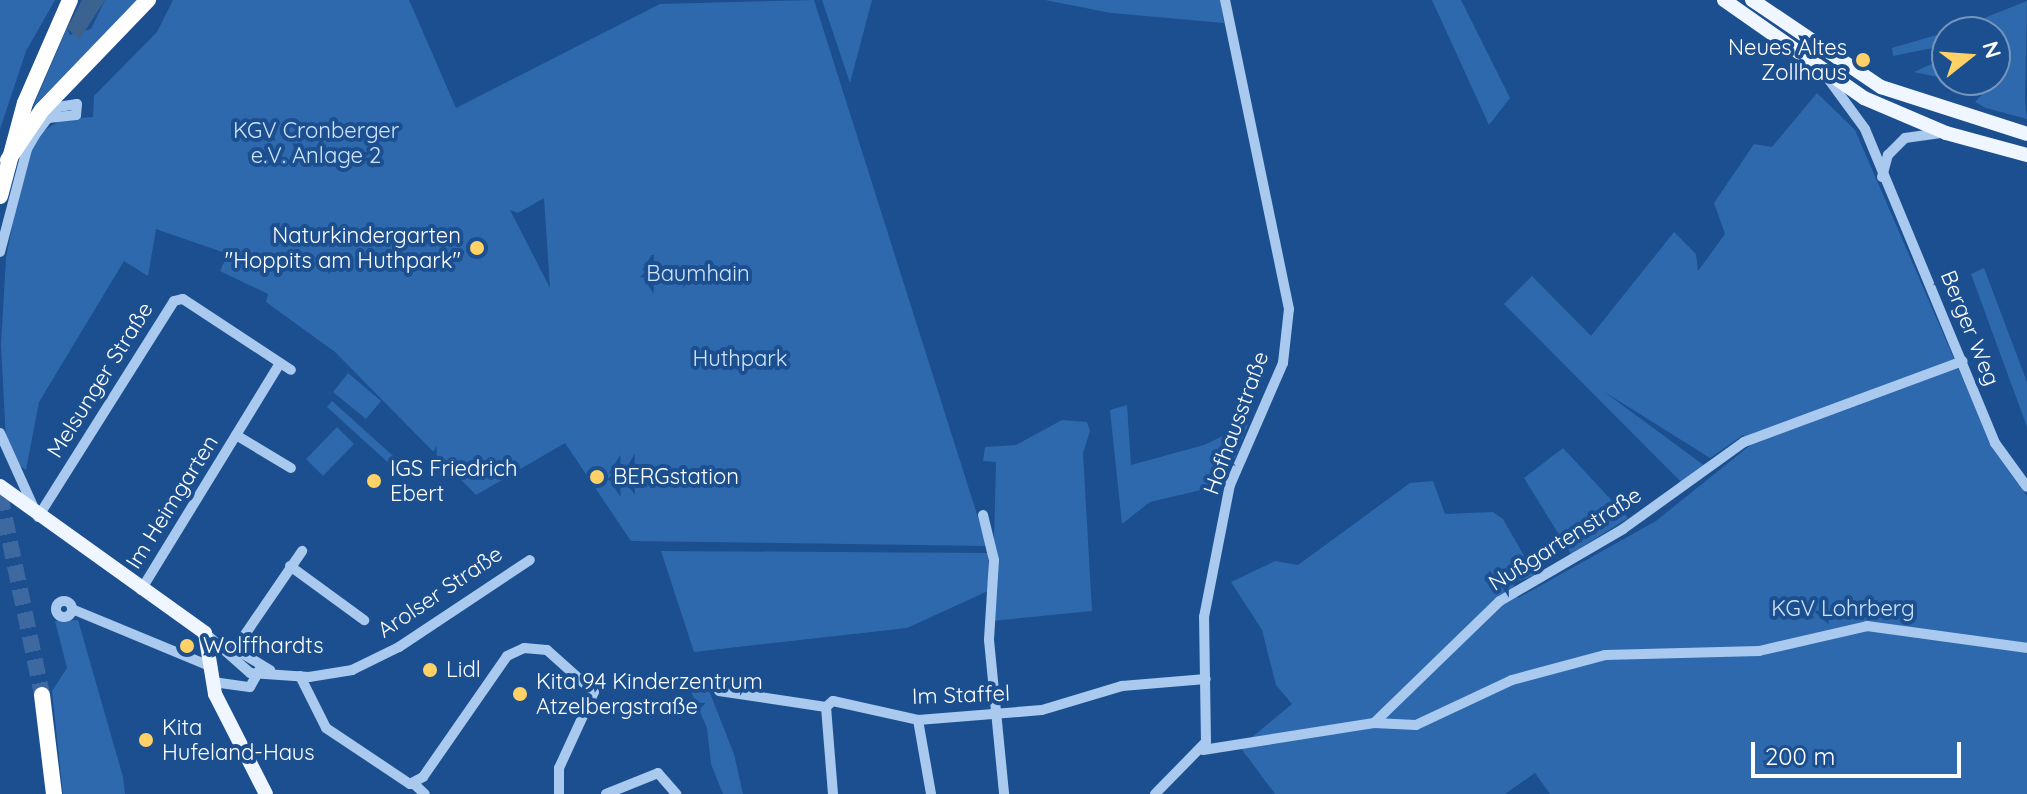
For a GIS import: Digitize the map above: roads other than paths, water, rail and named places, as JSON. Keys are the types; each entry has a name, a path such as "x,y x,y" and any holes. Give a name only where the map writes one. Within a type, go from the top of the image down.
{"highway":[{"path":"0,196 4,158 61,0"},
{"path":"4,158 70,0"},
{"path":"4,158 42,110 148,0"},
{"path":"45,794 38,696 54,794"}],"main road":[{"path":"1724,0 1827,77 1946,133 2027,155"},
{"path":"1752,0 1881,87 2027,134"},
{"path":"0,486 38,517 205,633 219,661 266,794"}],"street":[{"name":"Hofhausstraße","path":"1203,750 1206,679 1203,624 1230,485 1283,363 1289,309 1225,0"},
{"name":"Berger Weg","path":"1827,77 1865,129 1882,179 1963,361 1997,448 2027,487"},
{"path":"0,252 20,163 48,118"},
{"path":"1882,179 1888,155 1905,138 1946,133"},
{"name":"Melsunger Straße","path":"38,517 174,301 183,299 291,370"},
{"name":"Nußgartenstraße","path":"1374,723 1500,601 1623,529 1744,442 1963,361"},
{"name":"Im Heimgarten","path":"141,590 280,363"},
{"path":"0,433 38,517"},
{"name":"Im Heimgarten","path":"236,435 291,468"},
{"path":"983,515 994,560 989,640 1004,794"},
{"path":"219,661 302,551"},
{"name":"Arolser Straße","path":"205,633 219,661 244,670 300,676 352,670 382,656 530,560"},
{"path":"290,566 364,620"},
{"path":"72,609 219,661 245,689 261,670"},
{"path":"1155,794 1203,750 1374,723 1400,729 1512,680 1605,655 1759,651 1867,626 2027,648"},
{"path":"413,783 502,660 536,647 579,672 594,692 559,768 559,794"},
{"path":"300,676 326,728 413,783 425,794"},
{"name":"Im Staffel","path":"719,691 826,707 833,701 918,720 998,715 1122,686 1206,679"},
{"path":"826,707 833,794"},
{"path":"918,720 931,794"},
{"path":"606,794 658,773 676,794"}],"tunnel":[{"path":"0,495 42,695"}],"place":[{"name":"Neues Altes Zollhaus","path":"1863,60"},
{"name":"Naturkindergarten \"Hoppits am Huthpark\"","path":"477,248"},
{"name":"BERGstation","path":"597,477"},
{"name":"IGS Friedrich Ebert","path":"374,481"},
{"name":"Wolffhardts","path":"187,646"},
{"name":"Lidl","path":"430,670"},
{"name":"Kita 94 Kinderzentrum Atzelbergstraße","path":"520,694"},
{"name":"Kita Hufeland-Haus","path":"146,740"}],"park label":[{"name":"KGV Cronberger e.V. Anlage 2","path":"316,142"},
{"name":"Baumhain","path":"698,274"},
{"name":"Huthpark","path":"740,359"},
{"name":"KGV Lohrberg","path":"1843,609"}]}
